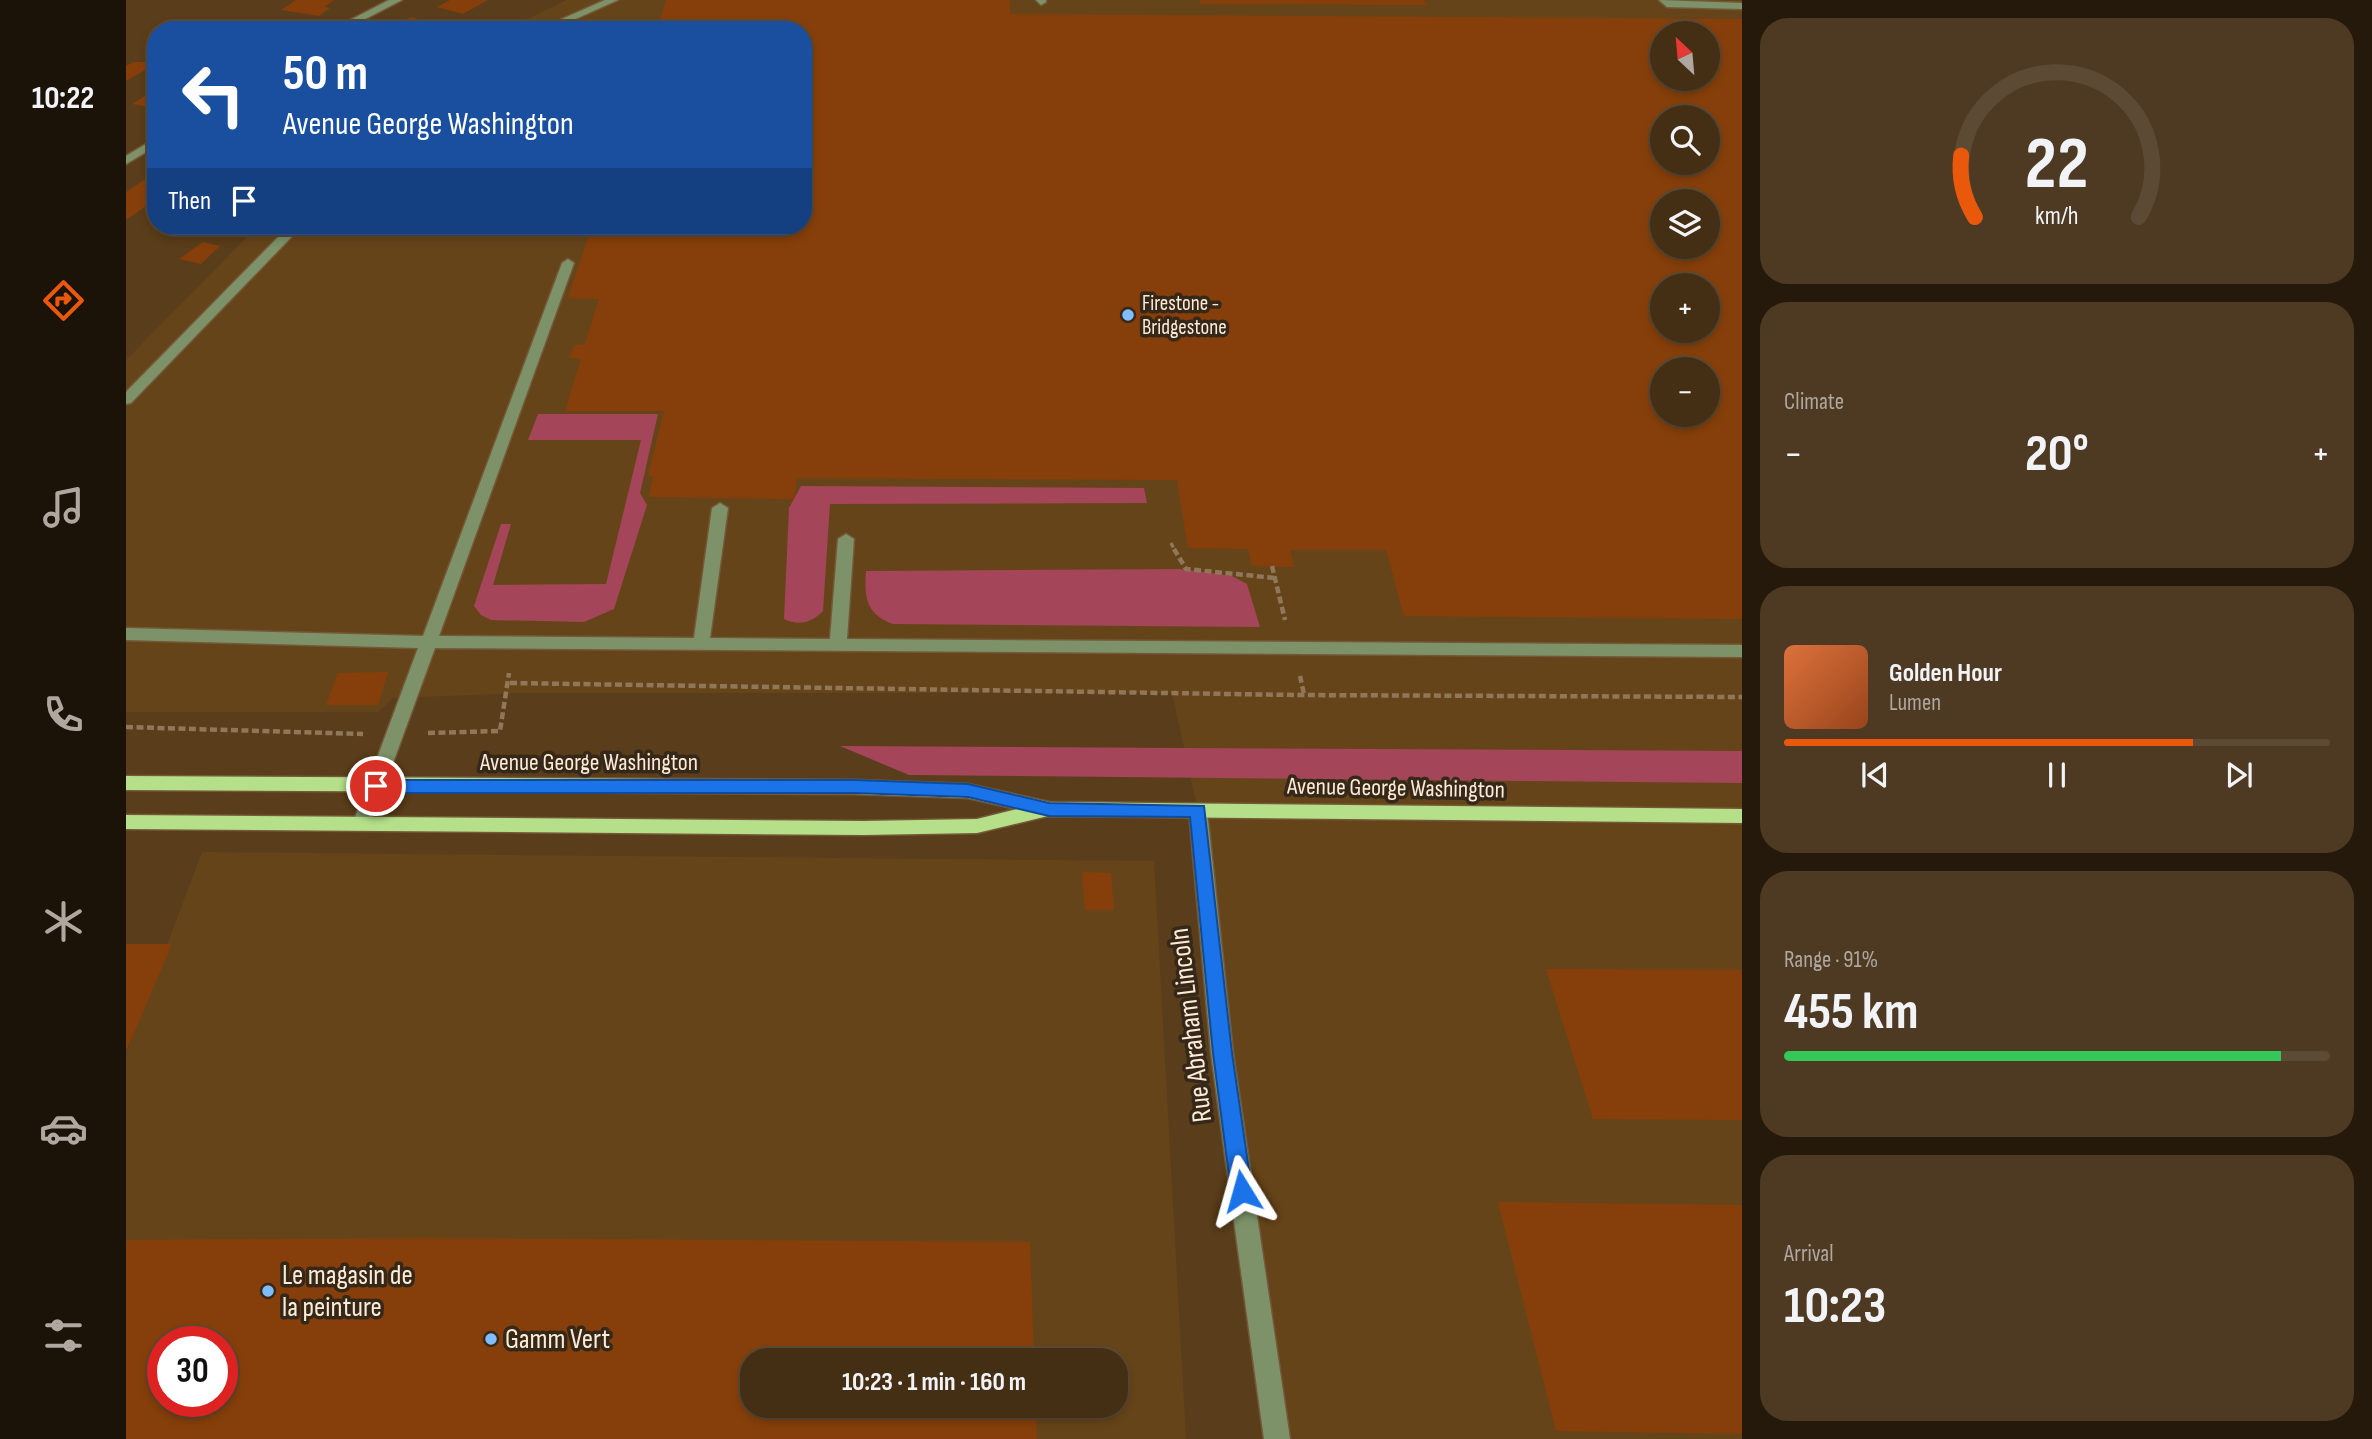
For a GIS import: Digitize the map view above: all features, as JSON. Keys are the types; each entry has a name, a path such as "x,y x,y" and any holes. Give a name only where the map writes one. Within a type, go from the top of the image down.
{"main road":[{"name":"Avenue George Washington","path":"126,783 854,787 968,791 1049,809 1742,816"},
{"name":"Avenue George Washington","path":"126,822 964,826 1049,809"}],"street":[{"path":"354,21 397,0"},
{"path":"563,21 613,0"},
{"path":"1664,0 1667,4 1742,6"},
{"path":"126,161 147,147"},
{"path":"126,400 287,235"},
{"path":"362,823 568,263"},
{"path":"701,644 720,508"},
{"path":"838,645 846,539"},
{"path":"126,634 429,642 1742,651"},
{"name":"Rue Abraham Lincoln","path":"1198,811 1222,1053 1277,1439"}],"path":[{"path":"1171,543 1186,569 1275,578"},
{"path":"126,727 395,734 500,731 510,683 508,642"},
{"path":"510,683 1296,695 1742,697"}],"shaded area":[{"path":"567,0 1742,0 1742,1439 1264,1439 1198,811 1172,693 520,693 393,698 378,712 126,712 126,360 249,235 812,235 812,21 523,21"},
{"path":"538,414 658,414 640,493 647,505 614,609 584,622 491,620 481,615 474,606 501,524 511,524 493,585 606,584 641,440 528,440"},
{"path":"801,486 1144,488 1147,503 830,504 823,611 800,623 784,619 789,508"},
{"path":"1180,569 1232,576 1247,584 1260,627 893,624 872,610 866,589 866,571"},
{"path":"840,746 1742,751 1742,783 909,775"},
{"path":"202,852 1154,861 1186,1439 126,1439 126,1054"}],"building":[{"path":"296,0 334,0 324,7 330,8 319,16 281,10"},
{"path":"450,0 488,0 463,14 437,7"},
{"name":"Firestone - Bridgestone","path":"666,0 1010,0 1010,14 1742,19 1742,619 1404,616 1386,550 1290,550 1294,567 1252,566 1248,549 1188,548 1177,480 797,478 794,499 649,497 653,476 648,476 664,411 565,411 581,359 569,358 574,345 585,344 599,299 568,298 589,235 812,235 812,21 660,21"},
{"path":"1200,0 1424,0 1427,5 1201,4"},
{"path":"411,17 425,21 403,21"},
{"path":"133,62 147,62 147,69 126,81 126,66"},
{"path":"147,95 147,107 132,104"},
{"path":"147,178 147,205 126,220 126,192"},
{"path":"203,242 220,246 201,264 179,259"},
{"path":"388,672 378,705 326,705 338,673"},
{"path":"1082,872 1111,873 1114,910 1085,910"},
{"path":"126,944 172,944 126,1052"},
{"path":"1546,969 1742,970 1742,1120 1593,1119"},
{"path":"1498,1202 1742,1205 1742,1434 1556,1431"},
{"path":"422,1238 1030,1242 1034,1348 740,1348 740,1418 1036,1418 1037,1439 126,1439 126,1240"}],"place":[{"name":"Firestone - Bridgestone","path":"1128,315"},
{"name":"Le magasin de la peinture","path":"268,1291"},
{"name":"Gamm Vert","path":"491,1339"}],"route":[{"path":"376,786 854,787 968,791 1049,809 1198,811 1222,1053 1242,1191"}]}
